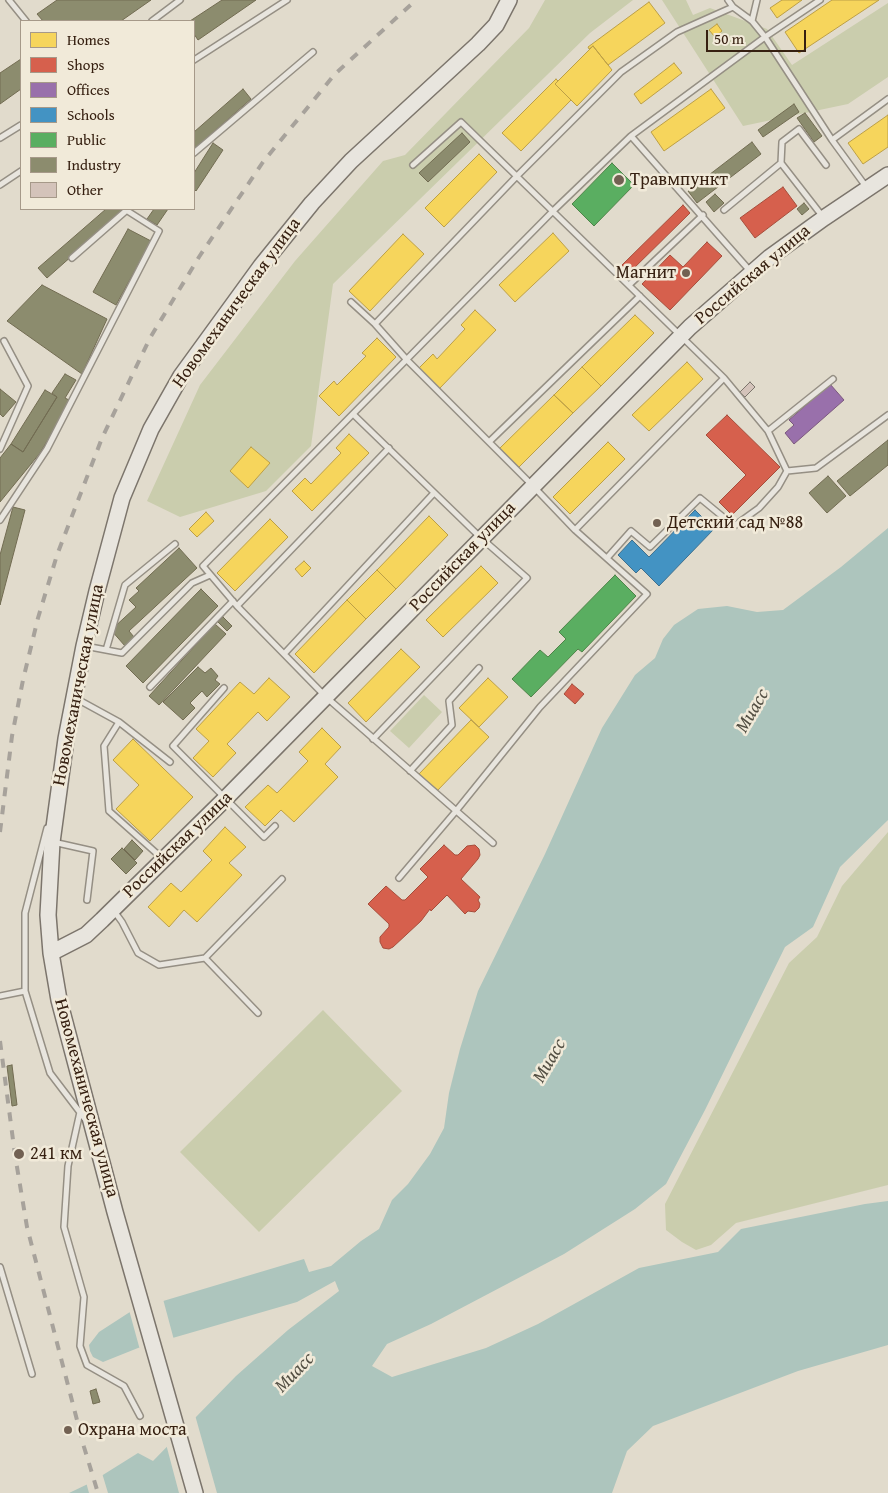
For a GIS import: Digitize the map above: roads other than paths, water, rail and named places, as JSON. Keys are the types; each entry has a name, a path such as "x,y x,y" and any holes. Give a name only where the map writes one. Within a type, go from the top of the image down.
{"main road":[{"name":"Новомеханическая улица","path":"195,1493 137,1289 59,1000 51,953 48,915 52,842 73,698 96,591 122,498 136,461 151,430 182,376 255,274 312,203 351,161 478,44 496,25 509,0"},
{"name":"Российская улица","path":"51,953 86,934 226,798 681,336 770,257 888,175"}],"lane":[{"path":"9,0 25,20"},
{"path":"153,20 180,0"},
{"path":"195,59 287,0"},
{"path":"728,0 733,7 752,21 765,37 832,140 868,189"},
{"path":"752,21 757,0"},
{"path":"493,843 326,697 237,606 203,566 553,211 631,136 765,37 820,0"},
{"path":"375,324 517,176 621,72 677,32 733,7"},
{"path":"195,152 313,52"},
{"path":"832,140 888,99"},
{"path":"412,165 461,122 724,378 768,431 787,471"},
{"path":"0,138 20,125"},
{"path":"724,210 780,162 782,142 799,129 826,165"},
{"path":"631,136 752,273"},
{"path":"780,162 824,218"},
{"path":"0,185 20,172"},
{"path":"72,258 126,210"},
{"path":"0,521 47,449 159,231 128,210"},
{"path":"629,285 702,216"},
{"path":"489,442 640,296"},
{"path":"351,302 375,324 407,360 575,530 647,594 540,707 399,878"},
{"path":"0,449 28,386 4,342"},
{"path":"575,530 724,378"},
{"path":"768,431 833,380"},
{"path":"354,414 481,538 527,578 373,739"},
{"path":"787,471 816,468 888,415"},
{"path":"237,606 389,448"},
{"path":"607,558 631,530 650,547 700,498 734,526 759,508 778,487 787,471"},
{"path":"284,654 434,492"},
{"path":"106,650 125,586 175,544"},
{"path":"84,646 122,653 192,583 210,575"},
{"path":"150,687 233,601"},
{"path":"410,771 452,724 449,702 479,668"},
{"path":"224,688 174,746 264,836 275,826"},
{"path":"73,698 119,722 170,762"},
{"path":"119,722 104,746 109,811 163,859"},
{"path":"60,777 25,913 25,991 50,1073 94,1130"},
{"path":"52,842 93,851 87,900"},
{"path":"112,909 122,922 138,953 160,965 205,958 282,879"},
{"path":"205,958 258,1013"},
{"path":"0,996 25,991"},
{"path":"80,1112 68,1166 64,1227 84,1297 80,1346 88,1365 124,1386 140,1416"},
{"path":"0,1267 32,1374"}],"water":[{"name":"Миасс","path":"888,528 888,820 840,867 813,927 785,947 705,1110 666,1184 635,1209 564,1254 431,1324 387,1344 372,1366 392,1377 486,1348 538,1324 639,1268 718,1252 741,1229 888,1201 888,1345 798,1371 653,1426 627,1451 612,1493 69,1493 90,1483 138,1453 153,1461 236,1376 288,1330 339,1291 335,1281 297,1302 138,1348 103,1362 93,1357 90,1351 89,1345 99,1332 133,1310 304,1259 309,1272 331,1266 379,1229 392,1200 408,1184 430,1154 444,1128 449,1093 478,991 545,854 602,728 635,675 655,658 663,639 674,625 698,609 727,606 757,612 783,610 841,567"}],"railway":[{"path":"0,832 12,736 23,680 38,618 57,555 102,438 150,338 199,257 263,162 335,74 416,0"},
{"path":"0,1041 15,1155 27,1227 84,1447 98,1493"}],"place":[{"name":"Травмпункт","path":"619,180"},
{"name":"Магнит","path":"686,273"},
{"name":"Детский сад №88","path":"657,523"},
{"name":"241 км","path":"19,1154"},
{"name":"Охрана моста","path":"68,1430"}]}
